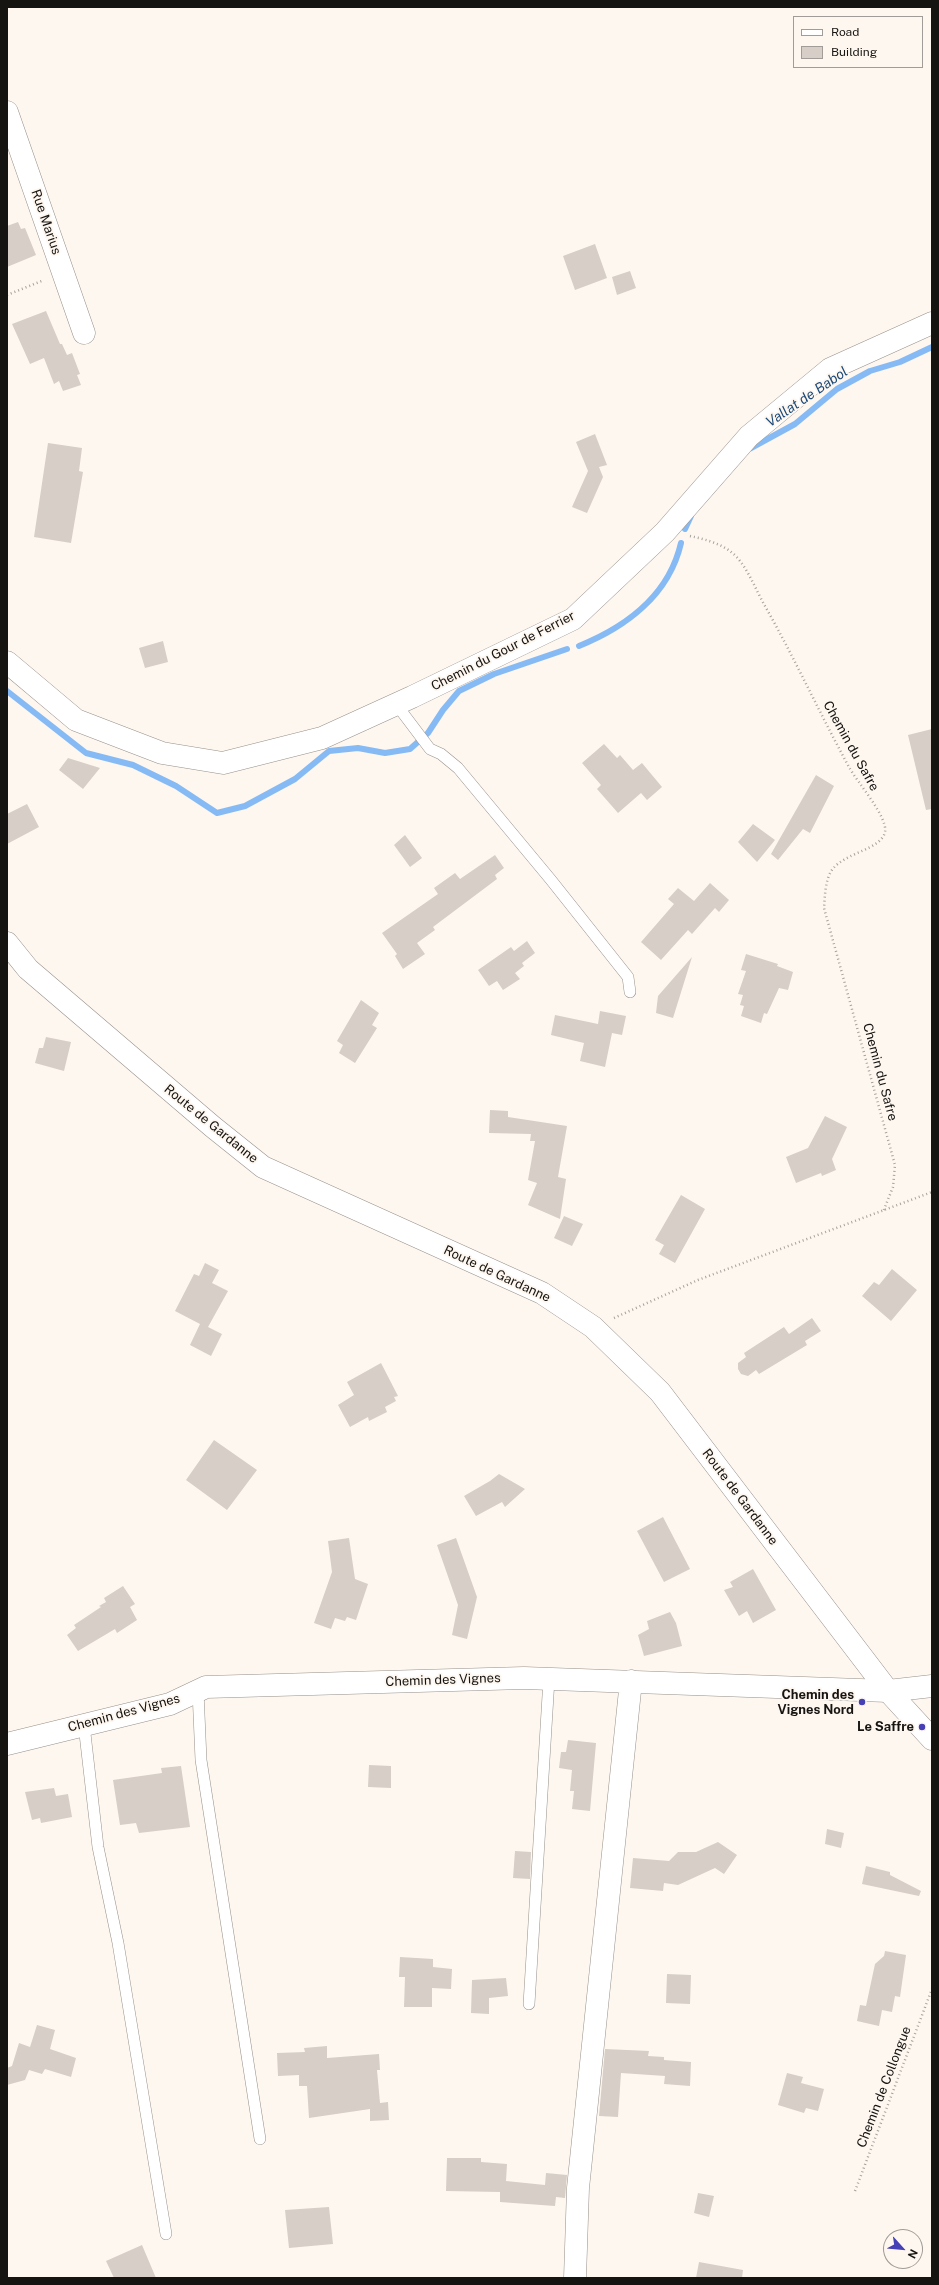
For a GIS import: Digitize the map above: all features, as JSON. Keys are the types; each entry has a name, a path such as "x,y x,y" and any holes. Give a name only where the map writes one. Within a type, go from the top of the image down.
{"street":[{"name":"Rue Marius","path":"7,112 84,333"},
{"name":"Chemin du Gour de Ferrier","path":"7,662 76,720 162,753 223,763 322,738 573,619 665,532 749,436 830,369 932,323"},
{"name":"Route de Gardanne","path":"7,943 28,970 213,1128 263,1167 542,1293 593,1327 660,1392 888,1691 932,1739"},
{"name":"Chemin des Vignes","path":"7,1744 170,1704 206,1687 549,1679 888,1691 932,1686"},
{"path":"575,2278 578,2180 631,1681"}],"lane":[{"path":"396,704 430,749 441,754 458,768 551,880 628,977 630,992"},
{"path":"529,2004 549,1679"},
{"path":"198,1691 201,1760 260,2139"},
{"path":"84,1725 98,1848 118,1943 166,2234"}],"path":[{"path":"7,295 63,272"},
{"name":"Chemin du Safre","path":"665,532 706,540 727,549 740,561 793,655 822,718 854,776 884,819 884,833 876,845 843,858 832,871 825,888 824,908 895,1165 893,1187 883,1212"},
{"path":"593,1327 698,1280 883,1212 932,1192"},
{"name":"Chemin de Collongue","path":"855,2191 932,1989"}],"building":[{"path":"18,222 21,229 25,228 36,255 7,267 7,226"},
{"path":"595,244 607,278 575,290 563,256"},
{"path":"630,271 636,288 617,295 612,277"},
{"path":"46,311 60,344 62,344 67,355 72,353 80,374 77,375 81,385 63,391 59,381 54,384 44,358 30,364 12,324"},
{"path":"595,434 607,465 599,467 603,477 587,513 572,507 588,471 576,442"},
{"path":"48,443 82,448 79,471 83,472 71,543 34,537"},
{"path":"163,641 168,662 145,668 139,648"},
{"path":"932,729 932,809 926,810 908,735"},
{"path":"604,744 617,758 620,755 633,770 642,763 662,787 647,800 641,793 618,813 597,789 601,785 582,763"},
{"path":"68,758 100,768 83,789 59,770"},
{"path":"816,775 834,786 810,833 803,829 778,860 771,854"},
{"path":"27,804 39,827 7,844 7,814"},
{"path":"753,824 775,840 757,862 738,842"},
{"path":"405,835 422,858 410,867 394,845"},
{"path":"495,855 504,868 495,875 497,879 433,927 435,930 417,943 425,954 403,969 395,956 397,954 382,933 438,894 434,888 455,873 460,879"},
{"path":"710,883 729,900 719,912 715,908 692,934 688,930 661,960 641,942 674,904 668,899 678,888 694,901"},
{"path":"527,941 535,953 522,963 524,966 515,973 520,979 503,990 497,981 489,986 478,970 511,947 514,951"},
{"path":"746,954 778,964 777,966 793,972 788,990 779,988 767,1014 764,1013 761,1023 741,1016 744,1006 740,1005 743,995 738,994 746,971 741,970"},
{"path":"692,957 673,1018 656,1013 658,996"},
{"path":"361,1000 379,1013 372,1025 377,1028 355,1063 339,1053 343,1045 337,1041"},
{"path":"600,1011 626,1016 622,1035 612,1033 605,1067 580,1061 584,1043 551,1035 555,1015 598,1024"},
{"path":"46,1037 71,1042 64,1071 35,1063 39,1048 43,1048"},
{"path":"490,1110 508,1111 508,1117 567,1126 558,1177 566,1179 560,1219 528,1205 537,1183 528,1180 535,1141 530,1141 531,1134 489,1133"},
{"path":"825,1116 847,1127 832,1159 836,1170 822,1176 821,1173 796,1183 786,1157 808,1148"},
{"path":"681,1195 705,1209 675,1263 659,1254 664,1245 655,1240"},
{"path":"564,1216 583,1224 572,1246 554,1238"},
{"path":"205,1263 219,1270 212,1283 228,1291 208,1327 222,1334 211,1356 190,1345 200,1324 175,1311 194,1274 199,1276"},
{"path":"892,1269 917,1290 891,1321 862,1296 874,1282 879,1285"},
{"path":"812,1318 821,1331 805,1341 807,1345 759,1374 756,1370 748,1376 741,1374 738,1369 738,1363 746,1357 744,1353 784,1327 789,1334"},
{"path":"381,1363 398,1396 394,1397 396,1401 385,1407 387,1412 369,1421 368,1417 350,1427 338,1405 354,1395 347,1382"},
{"path":"214,1440 257,1470 227,1510 186,1480"},
{"path":"499,1474 525,1489 505,1507 502,1502 476,1516 464,1496"},
{"path":"663,1517 690,1569 664,1582 637,1531"},
{"path":"349,1538 355,1579 368,1584 356,1620 347,1617 345,1621 335,1618 331,1629 314,1623 332,1572 328,1541"},
{"path":"456,1538 477,1597 467,1639 452,1635 458,1605 437,1545"},
{"path":"753,1569 776,1610 753,1623 747,1611 739,1616 724,1590 733,1587 730,1582"},
{"path":"123,1586 135,1604 130,1607 137,1620 117,1633 115,1629 78,1651 67,1635 76,1628 74,1625 106,1602 104,1598"},
{"path":"670,1612 676,1623 682,1646 644,1656 638,1635 649,1629 647,1621"},
{"path":"568,1740 596,1743 590,1811 572,1809 574,1791 570,1791 572,1770 559,1768 561,1752 566,1752"},
{"path":"369,1765 391,1766 391,1788 368,1787"},
{"path":"181,1766 190,1827 139,1833 136,1823 120,1825 113,1780 162,1773 161,1768"},
{"path":"54,1788 56,1796 68,1794 72,1817 41,1823 40,1818 32,1820 25,1792"},
{"path":"827,1829 844,1833 841,1848 825,1844"},
{"path":"718,1842 737,1855 724,1874 715,1868 678,1885 664,1883 663,1891 630,1888 633,1858 669,1861 678,1852 696,1852"},
{"path":"515,1851 531,1852 530,1879 513,1878"},
{"path":"866,1866 890,1872 890,1875 921,1891 919,1896 862,1884"},
{"path":"885,1951 906,1955 900,1997 895,1996 892,2012 882,2010 879,2026 857,2021 860,2005 866,2006 875,1964 884,1956"},
{"path":"400,1957 433,1959 433,1967 452,1969 451,1989 432,1988 432,2007 404,2007 405,1977 399,1977"},
{"path":"667,1974 691,1975 690,2004 666,2003"},
{"path":"506,1978 508,1996 489,1998 489,2014 471,2013 472,1980"},
{"path":"37,2025 55,2030 50,2049 76,2058 71,2077 45,2069 42,2074 29,2070 25,2080 7,2085 7,2068 12,2066 19,2043 30,2047"},
{"path":"327,2046 327,2058 379,2054 380,2070 377,2070 380,2103 388,2102 389,2120 370,2121 370,2109 309,2118 307,2086 299,2086 299,2075 278,2076 277,2053 305,2052 304,2048"},
{"path":"605,2049 649,2051 648,2056 664,2057 664,2060 691,2062 690,2086 664,2084 665,2076 621,2073 618,2117 599,2116"},
{"path":"787,2073 803,2077 801,2083 824,2089 818,2111 806,2108 804,2113 778,2105"},
{"path":"447,2158 481,2158 481,2162 507,2164 506,2181 545,2185 546,2173 567,2175 565,2198 556,2197 555,2206 500,2202 500,2192 446,2191"},
{"path":"698,2193 714,2196 709,2217 694,2213"},
{"path":"329,2207 333,2244 289,2248 285,2210"},
{"path":"142,2245 156,2278 114,2278 106,2261"},
{"path":"699,2262 743,2270 742,2278 696,2278"}],"waterway":[{"name":"Vallat de Babol","path":"751,448 795,424 837,389 870,371 900,362 932,347"},
{"name":"Vallat de Babol","path":"685,529 691,516"},
{"name":"Vallat de Babol","path":"579,646 613,629 629,619 643,607 667,578 675,562 681,543"},
{"name":"Vallat de Babol","path":"7,691 86,753 133,765 176,786 217,813 245,806 295,779 329,751 358,748 385,753 410,749 428,733 443,710 459,691 494,674 567,649"}],"place":[{"name":"Chemin des Vignes Nord","path":"862,1702"},
{"name":"Le Saffre","path":"922,1727"}]}
